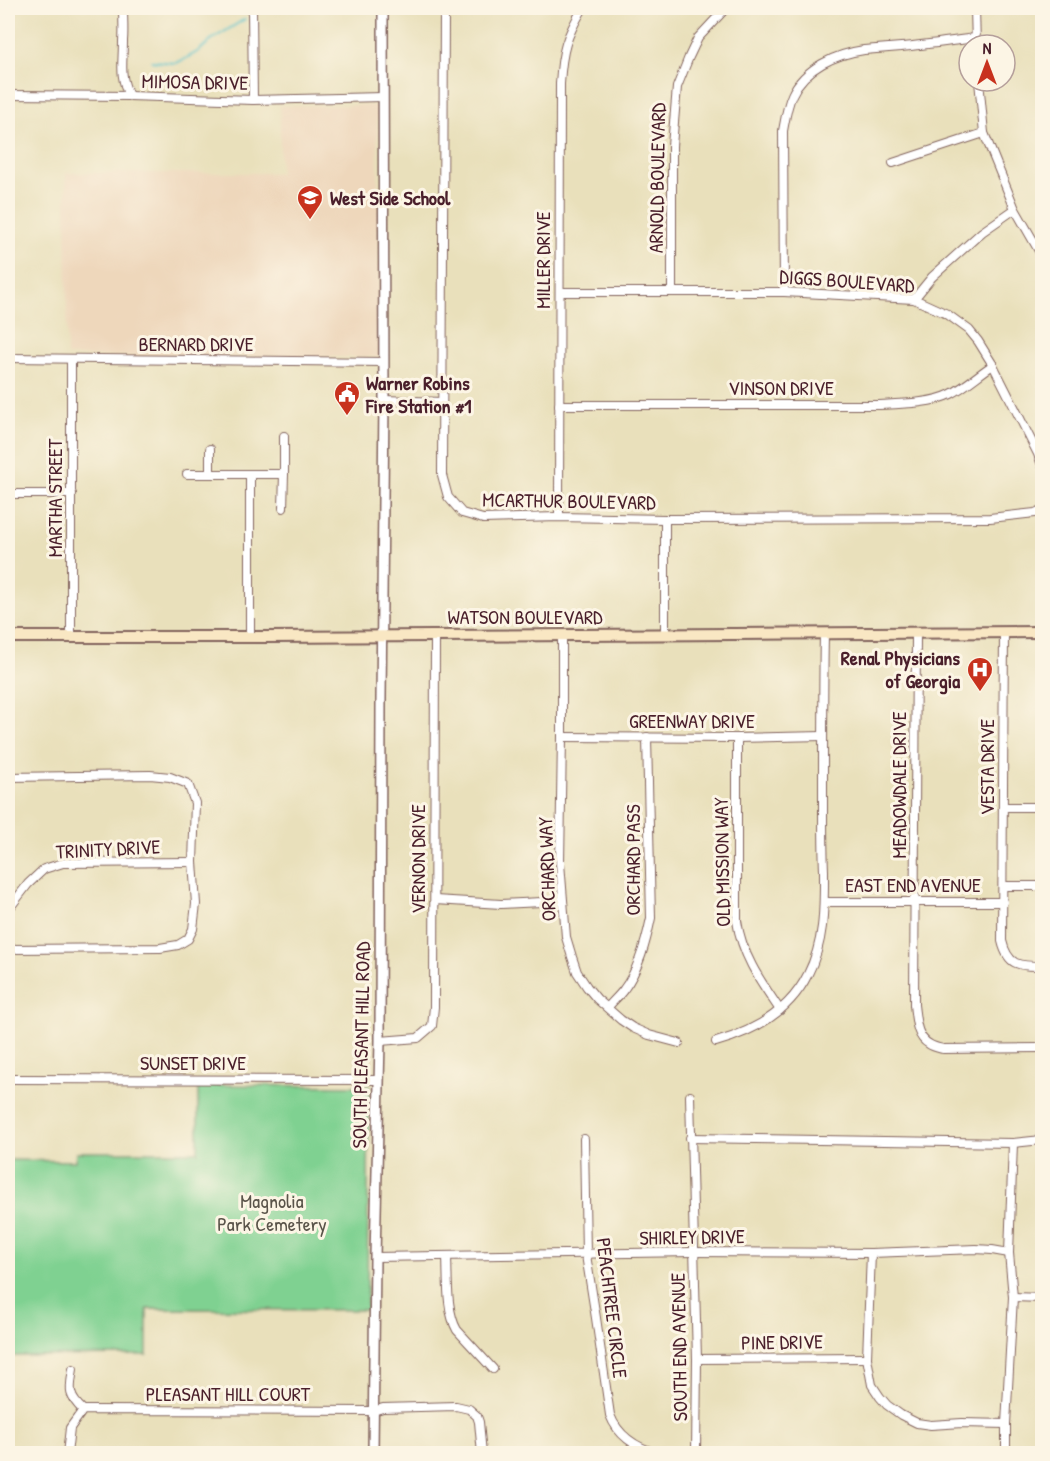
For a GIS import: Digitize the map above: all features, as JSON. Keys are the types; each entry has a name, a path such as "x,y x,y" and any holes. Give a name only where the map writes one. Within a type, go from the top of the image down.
{"main road":[{"name":"WATSON BOULEVARD","path":"8,637 1042,632"}],"street":[{"path":"123,8 121,69 124,86 129,96"},
{"path":"252,8 253,100"},
{"name":"SOUTH PLEASANT HILL ROAD","path":"373,1454 380,1041 384,400 382,8"},
{"name":"MCARTHUR BOULEVARD","path":"444,8 442,475 448,497 462,513 483,519 559,517 990,518 1035,513 1042,510"},
{"name":"MILLER DRIVE","path":"559,517 560,84 562,60 570,30 583,8"},
{"name":"ARNOLD BOULEVARD","path":"672,292 672,146 676,87 698,38 726,8"},
{"path":"975,8 975,33"},
{"path":"784,292 783,131 784,119 796,88 813,69 842,55 862,50 957,43"},
{"path":"980,93 984,133 1015,209 1042,256"},
{"name":"MIMOSA DRIVE","path":"8,95 253,100 383,97"},
{"path":"893,164 984,133"},
{"path":"914,299 932,277 982,232 1015,209"},
{"name":"DIGGS BOULEVARD","path":"560,292 784,292 914,299 948,314 978,340 993,364 1042,465"},
{"name":"BERNARD DRIVE","path":"8,358 384,362"},
{"name":"MARTHA STREET","path":"71,359 71,638"},
{"name":"VINSON DRIVE","path":"559,405 876,405 908,403 950,395 993,364"},
{"path":"384,400 442,402"},
{"path":"284,436 284,508"},
{"path":"210,449 210,474"},
{"path":"187,474 284,474"},
{"path":"250,474 250,637"},
{"path":"8,494 72,494"},
{"path":"665,519 665,634"},
{"name":"VESTA DRIVE","path":"1004,632 1002,940 1006,956 1014,963 1022,966 1042,966"},
{"path":"716,1042 752,1030 780,1010 800,988 815,959 820,943 824,902 822,736 824,633"},
{"name":"MEADOWDALE DRIVE","path":"916,633 914,1005 917,1027 921,1037 928,1044 943,1049 1042,1048"},
{"name":"ORCHARD WAY","path":"562,634 560,863 566,937 578,972 597,999 633,1028 679,1043"},
{"name":"VERNON DRIVE","path":"380,1041 418,1038 432,1026 435,900 435,636"},
{"name":"GREENWAY DRIVE","path":"562,737 822,736"},
{"name":"ORCHARD PASS","path":"608,1007 626,988 646,942 651,918 647,737"},
{"name":"OLD MISSION WAY","path":"737,738 737,921 743,949 755,973 780,1010"},
{"path":"8,777 150,775 170,777 188,784 195,803 193,862 196,904 193,929 188,939 178,945 160,948 8,949"},
{"path":"1003,807 1042,807"},
{"name":"TRINITY DRIVE","path":"8,910 28,884 44,869 63,863 193,862"},
{"name":"EAST END AVENUE","path":"1003,886 1042,886"},
{"path":"435,900 501,904 562,901"},
{"name":"EAST END AVENUE","path":"824,902 1003,902"},
{"name":"SUNSET DRIVE","path":"8,1079 379,1080"},
{"name":"SOUTH END AVENUE","path":"690,1096 697,1359 696,1454"},
{"path":"690,1138 1013,1143 1042,1140"},
{"name":"PEACHTREE CIRCLE","path":"584,1139 586,1255 610,1415 614,1426 629,1442 659,1454"},
{"path":"1006,1454 1012,1298 1009,1253 1013,1143"},
{"name":"SHIRLEY DRIVE","path":"375,1257 693,1252 871,1253 976,1249 1009,1253"},
{"path":"871,1253 867,1358 872,1385 887,1405 917,1423 931,1425 1006,1424"},
{"path":"447,1256 450,1313 453,1324 493,1369"},
{"path":"1012,1298 1042,1298"},
{"name":"PINE DRIVE","path":"697,1359 867,1358"},
{"path":"68,1454 70,1428 83,1410 73,1400 70,1390 73,1369"},
{"name":"PLEASANT HILL COURT","path":"83,1410 373,1411 383,1408 456,1406 469,1409 477,1416 482,1454"}],"shaded area":[{"path":"377,105 380,357 67,356 66,173 280,173 280,106"}],"green space":[{"name":"Magnolia Park Cemetery","path":"198,1085 369,1086 367,1310 147,1309 147,1355 8,1356 8,1160 75,1161 76,1152 198,1152"}],"waterway":[{"path":"260,11 264,8"},
{"path":"152,61 175,63 185,59 245,19"}],"place":[{"name":"West Side School","path":"310,221"},
{"name":"Warner Robins Fire Station #1","path":"347,417"},
{"name":"Renal Physicians of Georgia","path":"980,693"}]}
